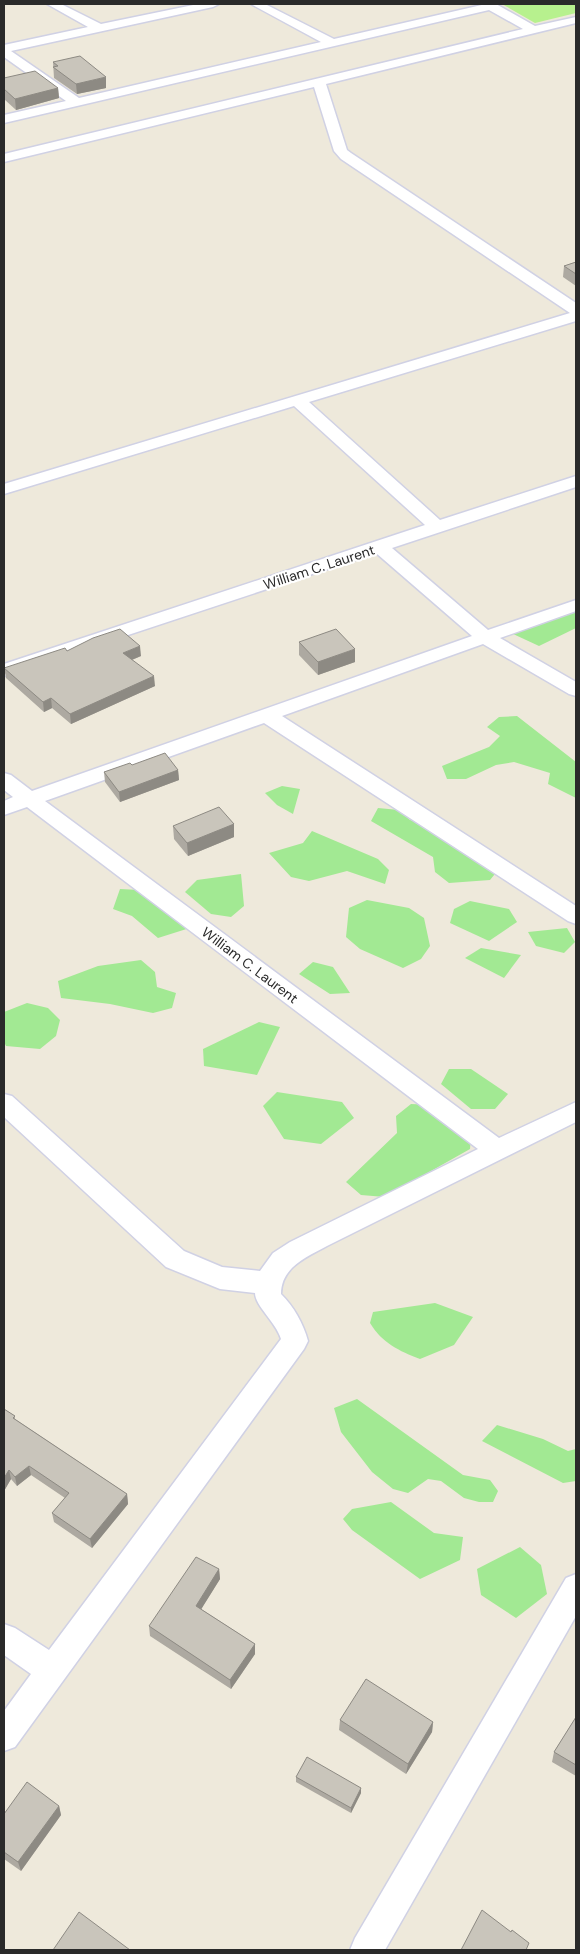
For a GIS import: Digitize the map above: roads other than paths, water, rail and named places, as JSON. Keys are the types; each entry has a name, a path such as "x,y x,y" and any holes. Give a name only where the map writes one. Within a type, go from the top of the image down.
{"street":[{"path":"53,4 99,28"},
{"path":"4,51 99,28 213,4"},
{"path":"257,4 333,43"},
{"path":"4,119 491,6 533,30"},
{"path":"4,158 576,20"},
{"path":"4,51 78,102"},
{"path":"318,82 328,105 341,151 346,156 576,310"},
{"path":"4,489 576,316"},
{"path":"296,400 438,528"},
{"name":"William C. Laurent","path":"4,670 576,481"},
{"path":"380,547 486,638 576,690"},
{"path":"4,808 576,605"},
{"path":"265,714 576,916"},
{"name":"William C. Laurent","path":"4,780 497,1150"},
{"path":"4,1104 175,1259 220,1278 267,1283"},
{"path":"4,1736 295,1341 291,1327 280,1309 268,1298 267,1283 278,1264 318,1239 576,1111"},
{"path":"367,1950 576,1588"},
{"path":"4,1638 52,1670"}]}
